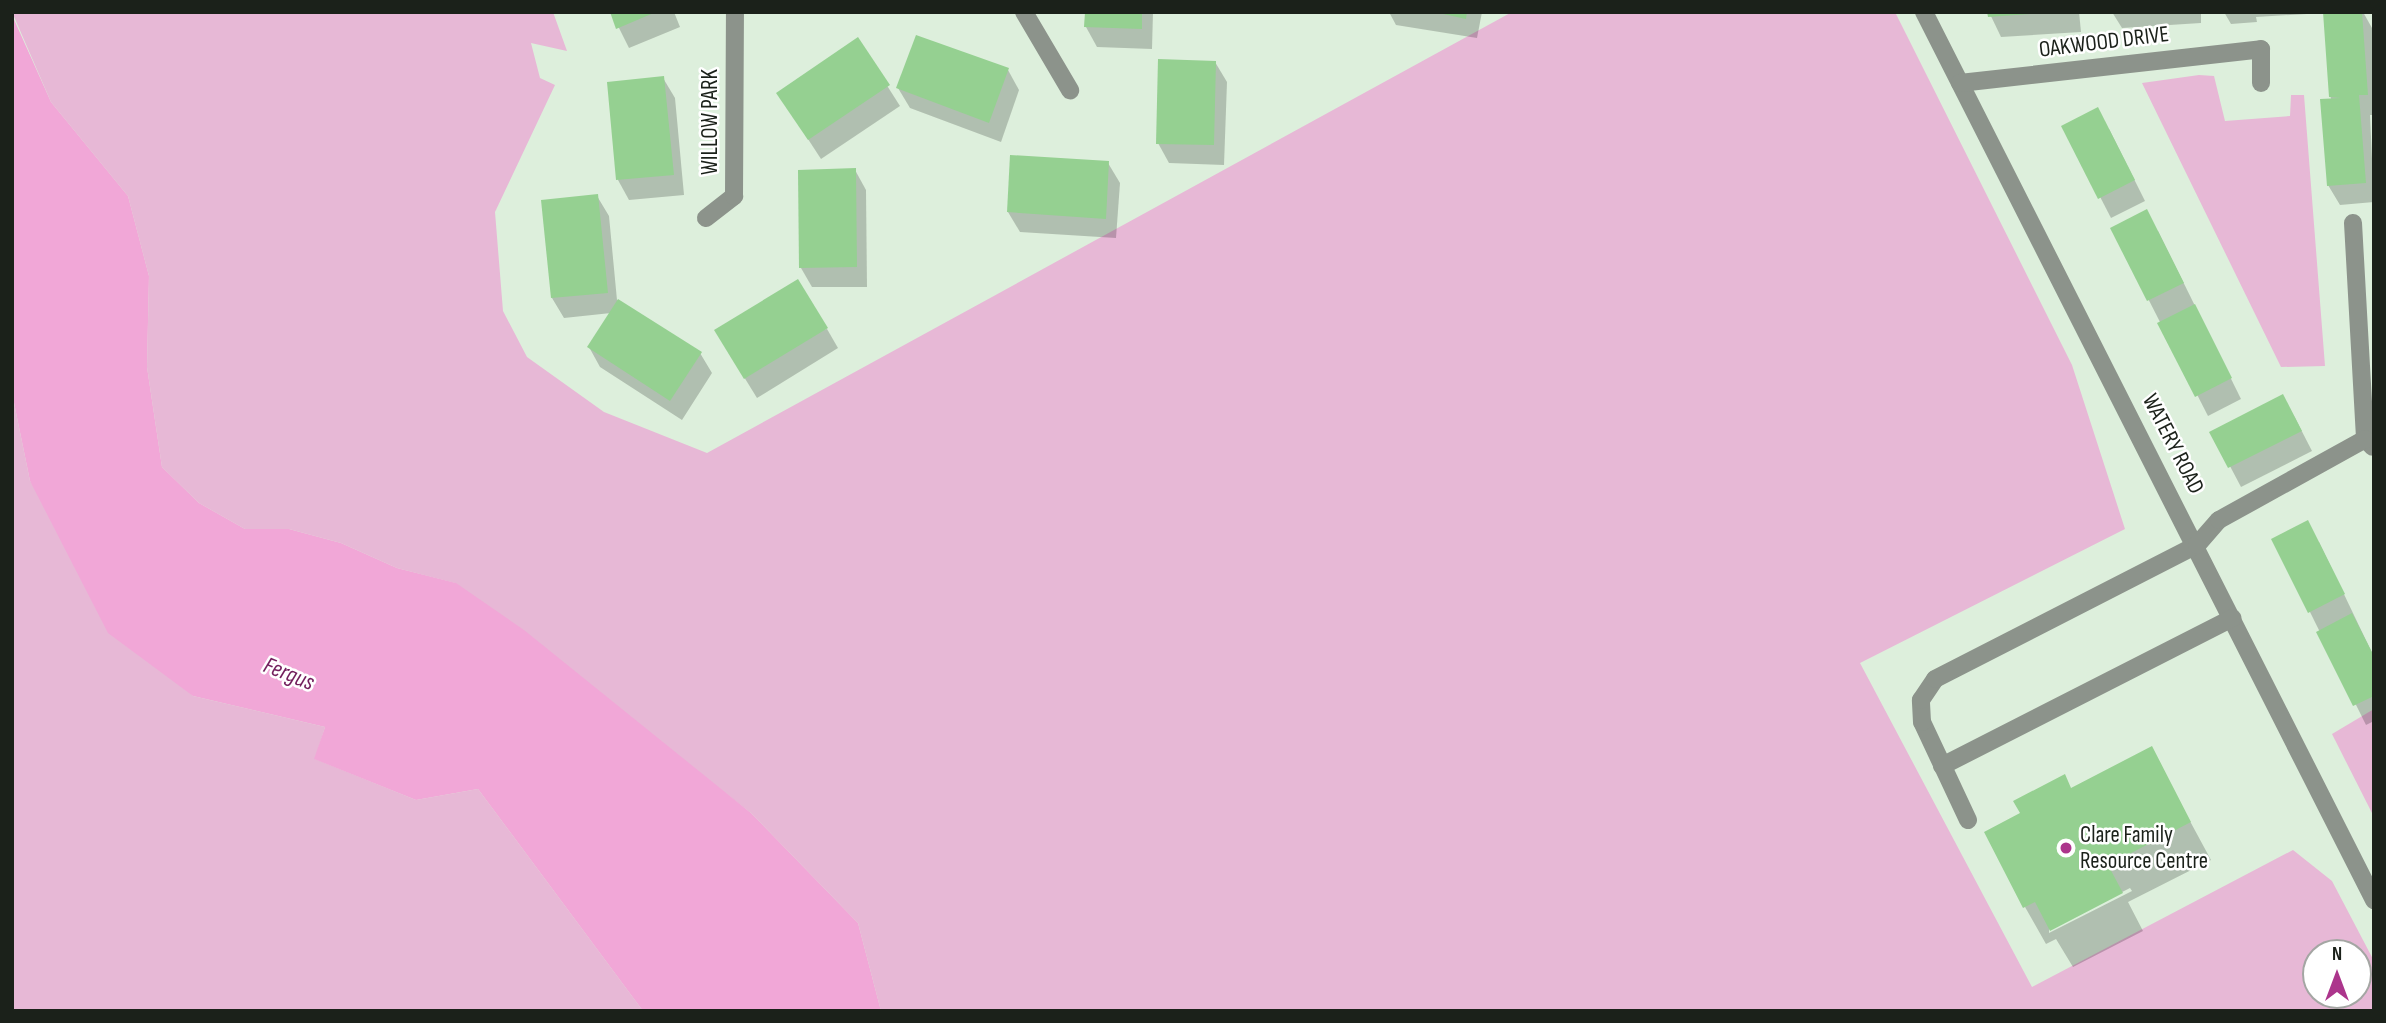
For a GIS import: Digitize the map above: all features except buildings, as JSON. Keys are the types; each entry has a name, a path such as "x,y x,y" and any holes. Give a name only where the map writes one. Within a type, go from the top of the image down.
{"street":[{"name":"WILLOW PARK","path":"706,218 734,196 735,12"},
{"path":"1024,12 1070,90"},
{"name":"WATERY ROAD","path":"1924,12 2197,545 2374,900"},
{"name":"OAKWOOD DRIVE","path":"1960,83 2261,49 2261,83"},
{"path":"1968,820 1922,722 1921,700 1935,679 2197,545 2219,520 2370,443 2353,223"},
{"path":"1942,766 2233,618"}],"shaded area":[{"path":"12,12 553,12 567,51 531,43 540,78 555,85 495,212 503,311 527,357 604,412 707,453 1512,12 1895,12 2072,365 2125,529 1860,663 2032,987 2293,850 2332,881 2362,939 2302,939 2302,1009 2372,1009 2372,957 2374,1011 881,1011 858,923 751,813 455,583 397,568 341,543 289,529 245,529 199,503 162,467 147,367 149,276 128,196 51,102"},
{"path":"2199,75 2214,76 2225,121 2290,116 2291,95 2304,95 2325,366 2281,367 2142,83"},
{"path":"12,393 30,481 193,696 325,727 315,759 416,800 478,789 643,1011 12,1011"},
{"path":"2374,709 2374,817 2332,734"}],"water":[{"name":"Fergus","path":"12,15 51,102 128,196 149,276 147,367 162,467 199,503 245,529 289,529 341,543 397,568 456,583 524,630 751,813 858,923 881,1011 643,1011 478,789 416,800 314,759 325,727 193,696 108,633 30,481 12,393"}],"place":[{"name":"Clare Family Resource Centre","path":"2066,848"}]}
